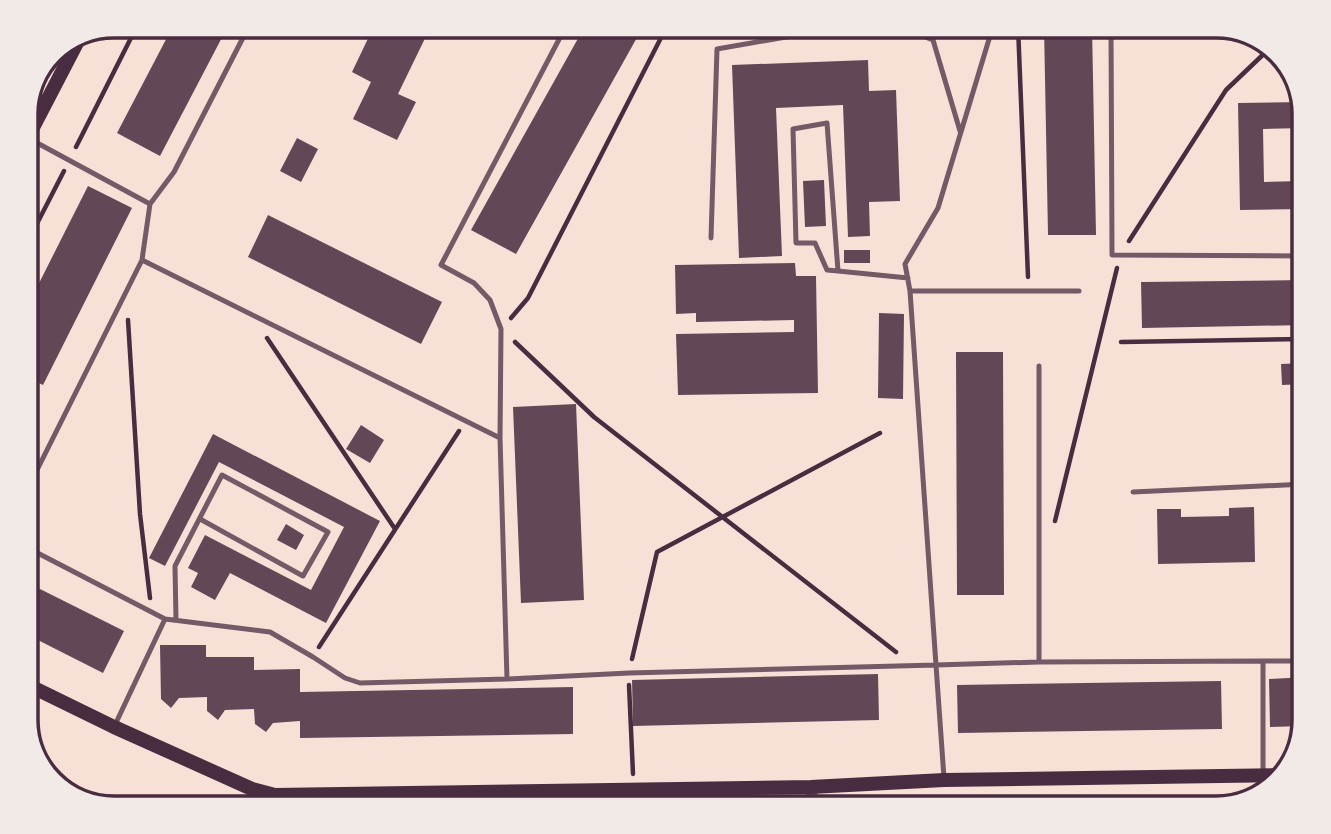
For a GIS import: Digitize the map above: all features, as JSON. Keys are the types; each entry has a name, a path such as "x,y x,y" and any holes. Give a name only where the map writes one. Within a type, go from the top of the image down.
{"main road":[{"path":"39,116 73,51"},
{"path":"39,690 252,789 275,795 811,787 944,780 1267,776"}],"street":[{"path":"811,787 811,796"}],"lane":[{"path":"39,466 142,260 150,204 174,173 242,39"},
{"path":"507,679 500,438 502,329 490,300 474,283 441,265 559,39"},
{"path":"711,238 717,49 774,39"},
{"path":"930,39 933,40 961,133"},
{"path":"944,780 910,291 905,264 938,208 989,39"},
{"path":"1111,39 1112,255 1292,256"},
{"path":"838,271 827,123 793,129 796,243 814,243 827,270 908,278"},
{"path":"39,145 150,204"},
{"path":"142,260 500,438"},
{"path":"910,291 1079,291"},
{"path":"1039,366 1039,662"},
{"path":"176,620 176,566 222,475 328,532 303,576 200,519"},
{"path":"1133,492 1292,485"},
{"path":"39,554 165,619 270,632 345,678 360,684 629,673 1039,662 1292,660"},
{"path":"114,727 165,619"},
{"path":"1263,661 1263,776"}],"path":[{"path":"39,219 130,39"},
{"path":"660,39 527,298 502,329 594,417 914,666"},
{"path":"1018,39 1028,291"},
{"path":"1052,533 1120,255 1226,90 1263,54"},
{"path":"126,292 140,514 151,612"},
{"path":"250,313 396,529"},
{"path":"1121,342 1292,339"},
{"path":"313,657 466,420"},
{"path":"633,775 629,673 657,552 880,433"}],"building":[{"path":"166,39 221,39 160,156 117,133"},
{"path":"368,39 425,39 398,94 416,102 397,140 353,119 371,82 352,72"},
{"path":"578,39 636,39 516,254 471,230"},
{"path":"1044,39 1092,39 1096,235 1048,235"},
{"path":"868,60 869,91 896,90 900,201 869,202 870,236 848,237 843,105 776,108 782,256 739,258 732,65"},
{"path":"1291,102 1292,128 1263,129 1264,182 1292,181 1292,209 1240,210 1238,103"},
{"path":"297,138 318,149 301,182 280,171"},
{"path":"824,180 826,226 805,227 803,181"},
{"path":"88,186 132,208 43,385 39,383 39,283"},
{"path":"268,215 442,302 421,344 248,257"},
{"path":"844,250 870,250 870,263 844,263"},
{"path":"795,263 796,276 816,276 818,393 678,395 676,334 794,332 794,320 696,322 696,313 676,314 675,265"},
{"path":"1292,280 1292,325 1142,328 1141,282"},
{"path":"879,313 904,314 903,399 878,398"},
{"path":"956,352 1003,352 1004,595 957,595"},
{"path":"1281,364 1292,364 1292,385 1282,385"},
{"path":"576,404 584,600 521,603 513,407"},
{"path":"361,425 384,440 370,463 346,449"},
{"path":"213,434 380,521 326,623 230,573 215,600 191,587 198,573 188,568 205,535 311,590 344,527 219,462 165,566 149,558"},
{"path":"1254,507 1255,562 1158,564 1157,509 1181,509 1181,517 1229,516 1229,508"},
{"path":"286,524 304,535 296,550 277,540"},
{"path":"39,588 124,631 103,673 39,641"},
{"path":"160,645 206,645 206,657 254,657 254,670 300,669 300,692 573,687 573,734 300,738 300,721 273,723 266,732 255,724 254,709 225,710 218,720 207,711 207,697 179,698 171,708 161,699"},
{"path":"878,674 879,720 633,726 632,680"},
{"path":"1292,678 1292,726 1270,727 1269,679"},
{"path":"1221,681 1222,729 958,733 957,685"}]}
